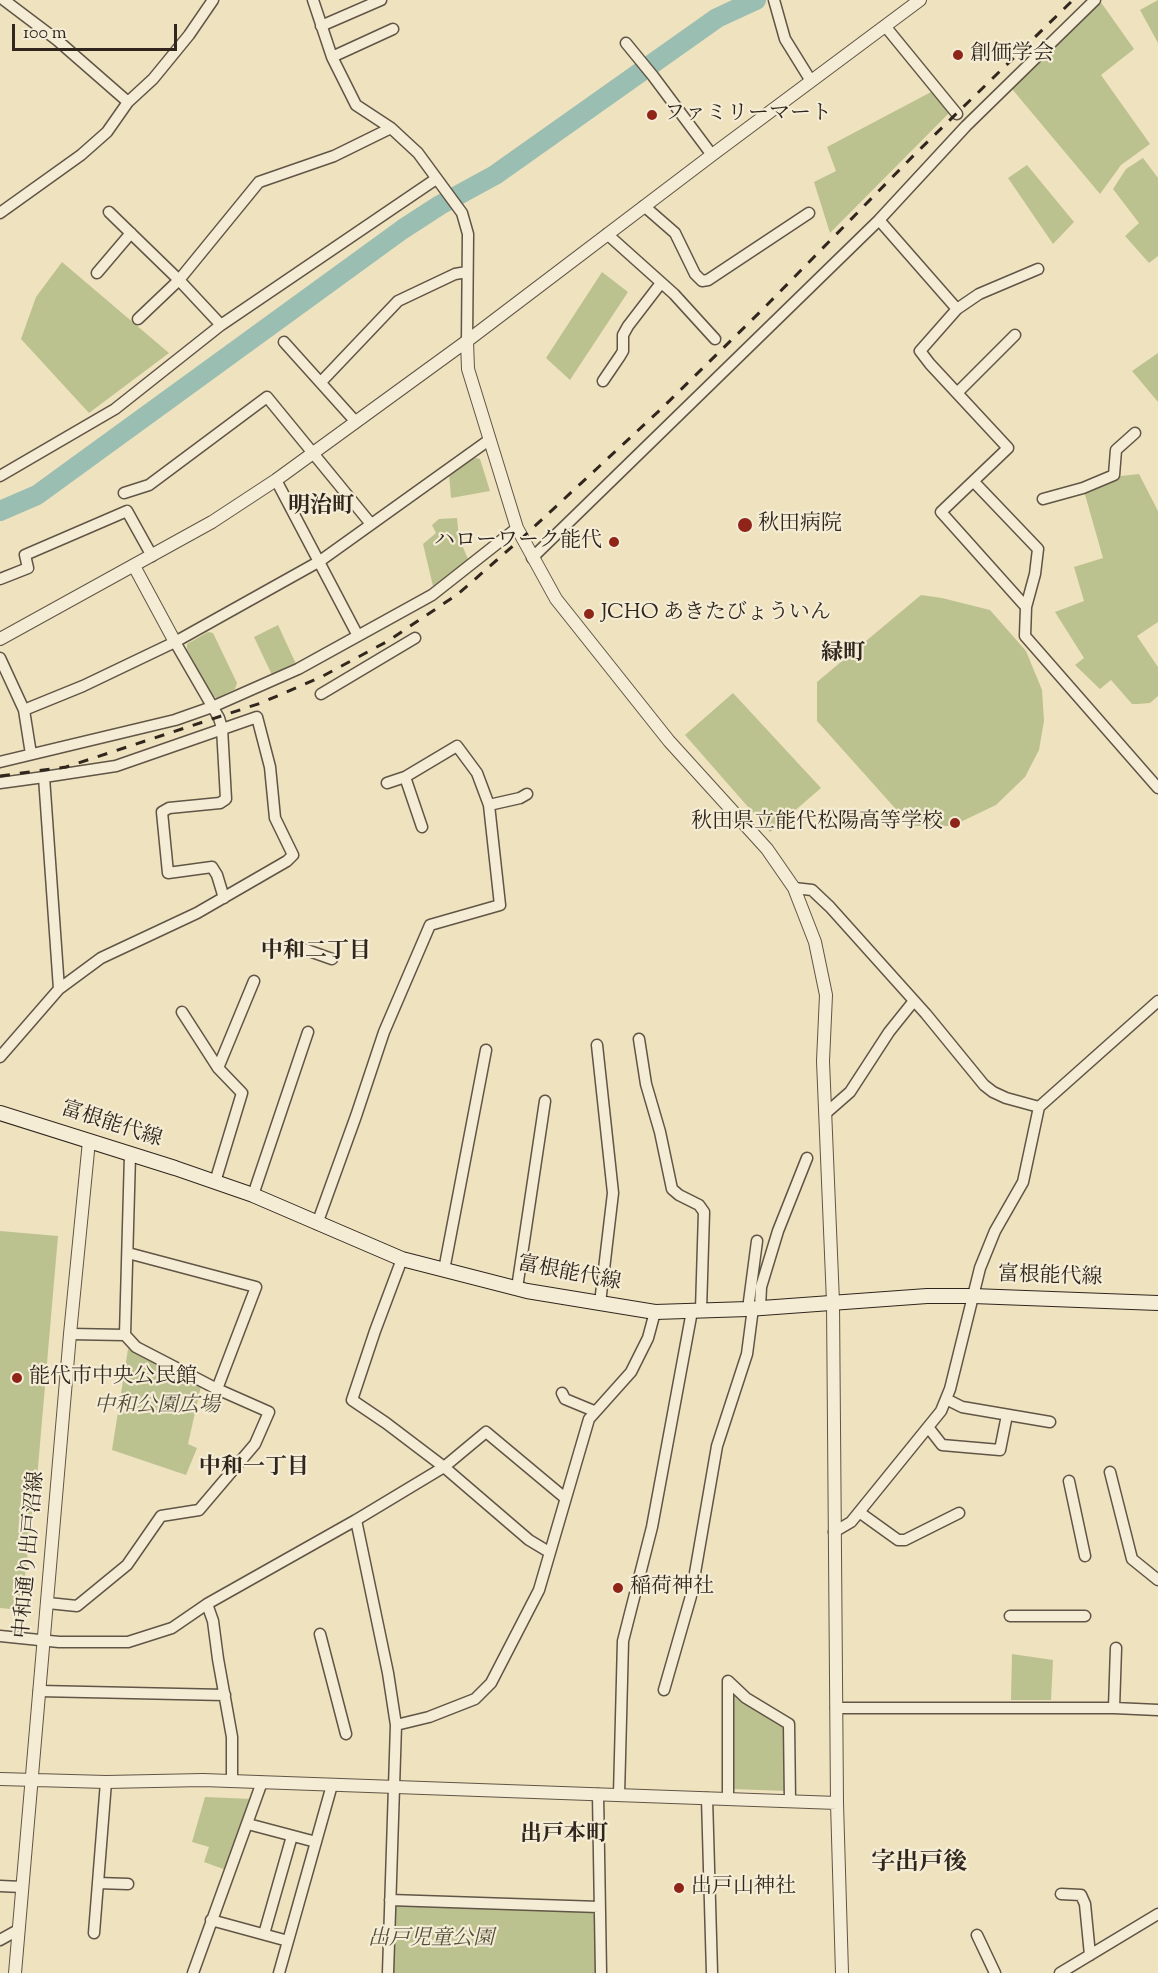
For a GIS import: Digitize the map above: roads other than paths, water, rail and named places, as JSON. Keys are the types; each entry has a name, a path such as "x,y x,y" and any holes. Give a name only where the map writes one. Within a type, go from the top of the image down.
{"main road":[{"name":"富根能代線","path":"0,1113 253,1195 402,1259 517,1288 600,1303 655,1312 754,1308 927,1296 1158,1303"}],"street":[{"path":"4,0 57,40 128,102"},
{"path":"0,213 81,155 107,132 128,102 153,79 189,35 213,0"},
{"path":"313,0 332,57 356,105 391,128 418,153 462,213 468,234 466,272 468,369 517,528 532,558 555,599 588,641 669,741 767,849 794,888 815,942 826,995 824,1061 833,1302 837,1803 842,1973"},
{"path":"321,26 381,0"},
{"path":"774,0 785,39 811,81"},
{"path":"0,639 212,522 276,480 467,341 920,0"},
{"path":"532,558 879,220 966,126 1095,0"},
{"path":"885,26 957,114"},
{"path":"332,57 393,29"},
{"path":"626,43 712,155"},
{"path":"138,320 179,280 259,182 334,156 391,128"},
{"path":"0,476 115,409 221,325 439,182"},
{"path":"644,206 675,233 695,274 702,281 708,280 809,213"},
{"path":"109,212 179,280 221,325"},
{"path":"879,220 957,309"},
{"path":"96,273 131,233"},
{"path":"607,234 661,282 715,339"},
{"path":"1026,607 941,512 1008,448 920,351 957,309 979,294 1038,269"},
{"path":"321,382 398,301 454,274 466,272"},
{"path":"603,381 623,351 623,335 628,326 661,282"},
{"path":"957,393 1016,335"},
{"path":"284,342 355,421"},
{"path":"124,493 149,485 267,397 371,524"},
{"path":"1043,499 1083,488 1114,475 1116,450 1135,433"},
{"path":"24,711 175,642 320,561 489,440"},
{"path":"276,480 358,636"},
{"path":"974,482 1038,549 1035,574 1026,607 1025,636 1158,788"},
{"path":"0,579 28,568 25,555 127,512 152,556"},
{"path":"0,762 176,720 212,707 298,669 432,595 517,528"},
{"path":"134,566 222,728 226,800 220,803 169,808 162,812 168,873 212,867 224,898"},
{"path":"321,694 415,638"},
{"path":"0,658 24,711 31,754"},
{"path":"0,783 116,766 257,717 270,767 275,818 293,855 287,861 224,898 101,958 59,989 0,1057"},
{"path":"317,1224 384,1032 430,925 500,905 489,805 477,773 457,746 405,777 387,783"},
{"path":"44,777 59,989"},
{"path":"405,777 422,827"},
{"path":"489,805 520,798 527,794"},
{"path":"794,888 812,890 830,907 984,1085 993,1092 1039,1107"},
{"path":"301,948 332,959"},
{"path":"218,1068 254,981"},
{"path":"834,1532 850,1522 859,1512 941,1411 980,1268 995,1231 1023,1182 1039,1107 1158,1001"},
{"path":"826,1113 850,1092 889,1032 913,1002"},
{"path":"182,1012 218,1068 242,1093 215,1182"},
{"path":"253,1195 308,1032"},
{"path":"619,1795 623,1641 652,1527 696,1311 704,1212 699,1205 672,1189 660,1132 646,1084 639,1039"},
{"path":"597,1045 613,1193 600,1303"},
{"path":"444,1270 486,1050"},
{"path":"517,1288 545,1101"},
{"name":"中和通り出戸沼線","path":"15,1973 88,1141"},
{"path":"48,1603 76,1606 127,1565 161,1516 199,1510 255,1444 269,1412 217,1389 136,1347 125,1335 130,1155"},
{"path":"754,1308 778,1231 807,1158"},
{"path":"664,1690 692,1596 717,1446 747,1354 754,1308 758,1241"},
{"path":"128,1253 256,1287 217,1389"},
{"path":"402,1259 352,1400 444,1467 529,1540 549,1552"},
{"path":"396,1725 429,1717 475,1699 491,1683 539,1590 589,1419 631,1372 648,1338 655,1312"},
{"path":"70,1334 125,1335"},
{"path":"562,1393 565,1399 594,1411"},
{"path":"946,1399 962,1407 1050,1422"},
{"path":"928,1427 942,1445 1000,1450 1007,1415"},
{"path":"0,1636 59,1642 128,1642 172,1628 207,1604 356,1520 444,1467 486,1432 565,1498"},
{"path":"1110,1472 1132,1559 1158,1580"},
{"path":"1069,1481 1085,1556"},
{"path":"859,1512 898,1539 905,1540 959,1513"},
{"path":"356,1520 388,1673 396,1725 388,1973"},
{"path":"207,1604 213,1621 232,1737 232,1781"},
{"path":"1010,1616 1085,1616"},
{"path":"320,1634 346,1734"},
{"path":"1114,1708 1116,1648"},
{"path":"728,1799 728,1681 746,1698 789,1724 790,1801"},
{"path":"39,1691 225,1695"},
{"path":"836,1708 1158,1710"},
{"path":"0,1779 106,1782 232,1781 837,1803"},
{"path":"94,1933 106,1782"},
{"path":"193,1973 262,1782"},
{"path":"279,1973 332,1785"},
{"path":"598,1794 601,1973"},
{"path":"707,1798 712,1973"},
{"path":"248,1824 316,1842"},
{"path":"264,1934 292,1836"},
{"path":"98,1883 128,1884"},
{"path":"0,1886 22,1887"},
{"path":"1061,1894 1081,1895 1085,1904 1090,1955"},
{"path":"390,1900 599,1907"},
{"path":"1060,1973 1158,1914"},
{"path":"211,1920 288,1941"},
{"path":"0,1940 18,1930"},
{"path":"977,1935 995,1973"}],"waterway":[{"path":"0,511 37,495 403,229 440,205 495,175 717,18 756,0"}],"railway":[{"path":"0,776 66,767 261,703 323,676 388,641 458,594 660,410 915,154 1073,0"}],"place":[{"name":"創価学会","path":"958,55"},
{"name":"ファミリーマート","path":"652,115"},
{"name":"秋田病院","path":"745,525"},
{"name":"ハローワーク能代","path":"614,542"},
{"name":"JCHO あきたびょういん","path":"589,614"},
{"name":"秋田県立能代松陽高等学校","path":"955,823"},
{"name":"能代市中央公民館","path":"17,1378"},
{"name":"稲荷神社","path":"618,1588"},
{"name":"出戸山神社","path":"679,1888"}],"district":[{"name":"明治町","path":"321,508"},
{"name":"緑町","path":"843,655"},
{"name":"中和二丁目","path":"316,953"},
{"name":"中和一丁目","path":"254,1469"},
{"name":"出戸本町","path":"564,1836"},
{"name":"字出戸後","path":"919,1865"}],"park label":[{"name":"中和公園広場","path":"157,1407"},
{"name":"出戸児童公園","path":"431,1940"}]}
